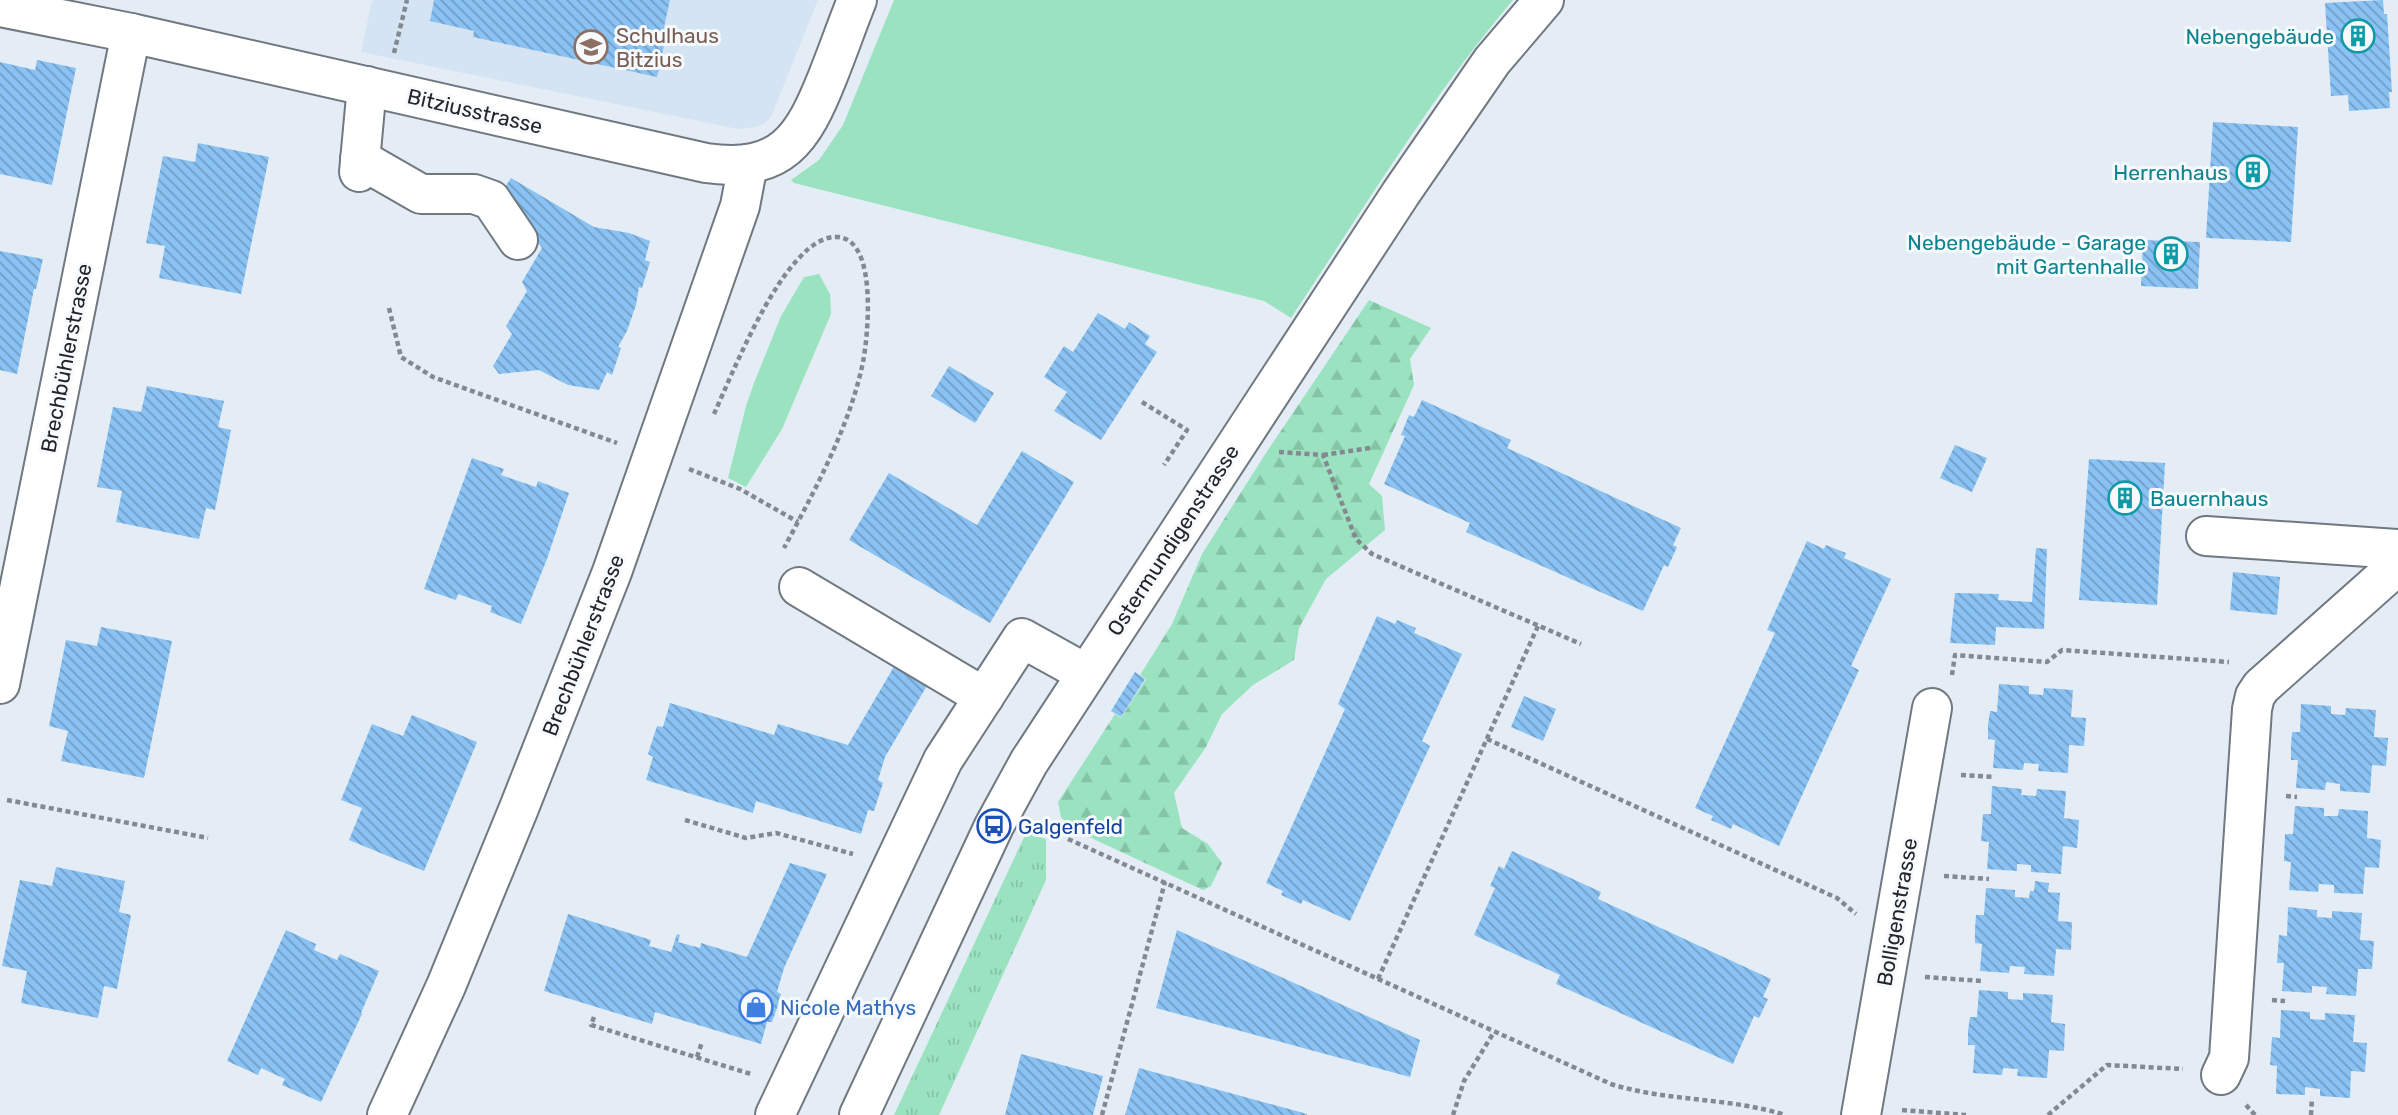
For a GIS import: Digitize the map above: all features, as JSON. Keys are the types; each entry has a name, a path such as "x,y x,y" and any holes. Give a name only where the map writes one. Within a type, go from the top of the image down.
{"street":[{"name":"Bitziusstrasse","path":"0,7 131,33 379,75 706,163 748,164 763,161 782,151 810,119 857,0"},
{"name":"Ostermundigenstrasse","path":"859,1115 994,826 1029,762 1416,170 1492,61 1544,0"},
{"name":"Brechbühlerstrasse","path":"0,684 131,33"},
{"path":"379,75 359,166 421,194 475,201 491,200 518,240"},
{"name":"Brechbühlerstrasse","path":"387,1115 446,986 612,572 740,206 748,164"},
{"path":"2206,536 2398,549"},
{"path":"2221,1075 2229,1058 2255,696 2267,681 2398,565"},
{"path":"799,587 984,697"},
{"path":"782,1101 943,760 1022,638 1086,673"},
{"name":"Bolligenstrasse","path":"1862,1111 1931,715"}],"path":[{"path":"379,75 407,0"},
{"path":"710,420 762,315 798,260 810,248 826,239 840,237 857,248 868,293 868,329 863,363 835,443 772,571 799,587"},
{"path":"389,309 401,357 433,377 608,440"},
{"path":"1142,402 1187,430 1164,465"},
{"path":"1273,451 1323,455 1370,448"},
{"path":"1323,455 1356,539 1372,554 1581,644"},
{"path":"692,470 740,489 798,522"},
{"path":"1378,979 1538,626"},
{"path":"1931,715 1946,711 1955,655 2047,662 2062,650 2169,657 2253,665 2267,681"},
{"path":"1487,739 1837,898 1888,960 1982,981"},
{"path":"7,800 208,838"},
{"path":"685,820 746,838 776,833 892,865"},
{"path":"1068,839 1585,1074 1635,1091 1735,1104 1786,1115"},
{"path":"1102,1115 1165,883"},
{"path":"594,1017 591,1025 697,1057 782,1101"},
{"path":"1453,1115 1464,1081 1494,1032"},
{"path":"697,1057 702,1042"},
{"path":"2048,1115 2107,1065 2212,1071 2221,1075 2255,1115"},
{"path":"2311,1115 2312,1098"},
{"path":"1862,1111 1966,1115"}],"shaded area":[{"path":"372,0 818,0 771,117 756,127 738,129 361,52"}],"green space":[{"path":"894,0 1513,0 1425,115 1291,318 1264,301 794,183 791,180 819,160 843,125"},
{"path":"819,274 830,294 831,314 782,429 746,487 728,478 746,406 781,316 804,277"},
{"path":"1369,300 1431,328 1410,359 1414,385 1369,484 1382,496 1385,530 1326,579 1299,628 1294,660 1253,685 1222,714 1206,747 1174,793 1182,828 1208,844 1222,863 1211,886 1203,890 1074,830 1061,817 1058,802 1115,714 1121,718 1146,679 1140,675 1172,624 1202,554"},
{"path":"1026,833 1046,839 1046,880 939,1115 894,1115"}],"building":[{"name":"Schulhaus Bitzius","path":"434,0 670,0 664,27 668,28 657,77 473,37 474,31 430,21"},
{"name":"Nebengebäude","path":"2383,0 2384,14 2387,14 2392,92 2389,92 2390,108 2349,111 2348,95 2331,96 2325,3"},
{"path":"37,60 76,68 52,185 0,174 0,62 35,70"},
{"name":"Herrenhaus","path":"2213,122 2298,127 2291,242 2206,238"},
{"path":"198,143 269,157 241,294 159,278 165,246 146,243 163,156 195,162"},
{"path":"511,178 594,227 629,233 650,241 645,260 650,262 642,288 639,287 627,331 618,347 621,348 612,375 607,372 599,390 568,385 539,370 499,374 493,366 512,334 506,326 527,291 522,282 542,248 502,192"},
{"name":"Nebengebäude - Garage mit Gartenhalle","path":"2143,240 2200,242 2198,289 2141,286"},
{"path":"0,251 43,259 34,289 17,374 0,370"},
{"path":"1098,313 1125,329 1129,322 1150,336 1145,344 1157,352 1101,440 1054,411 1067,392 1044,377 1064,346 1073,352"},
{"path":"949,366 994,393 975,423 931,396"},
{"path":"147,386 224,401 218,427 231,430 215,510 206,508 199,539 116,522 122,491 97,487 113,407 141,412"},
{"path":"1422,400 1511,440 1507,448 1681,528 1673,545 1677,547 1668,567 1664,565 1643,611 1466,532 1470,523 1384,484 1405,436 1401,435 1409,415 1414,417"},
{"path":"1955,445 1987,458 1972,492 1940,478"},
{"path":"1022,451 1074,482 990,623 849,540 889,473 977,525"},
{"path":"472,458 504,469 501,475 536,487 538,481 569,493 521,624 490,612 492,606 458,594 456,600 424,589"},
{"name":"Bauernhaus","path":"2089,459 2165,463 2157,605 2079,600"},
{"path":"1807,541 1824,549 1826,545 1846,553 1844,558 1891,579 1851,666 1859,670 1779,846 1733,824 1731,829 1711,820 1713,816 1695,808 1775,633 1767,630"},
{"path":"2036,548 2047,549 2044,629 1996,627 1995,645 1950,643 1955,593 1999,594 1998,600 2032,602"},
{"path":"2233,572 2280,577 2277,615 2230,610"},
{"path":"1377,616 1395,624 1397,620 1416,628 1414,633 1462,654 1422,741 1430,746 1350,921 1303,900 1301,904 1281,895 1283,891 1266,883 1345,709 1338,704"},
{"path":"101,627 172,641 144,778 61,761 68,731 49,726 66,640 97,646"},
{"path":"902,653 935,672 885,757 878,780 883,783 874,811 868,810 861,834 756,801 753,813 646,780 653,757 648,754 657,726 663,727 670,703 774,735 778,724 848,745"},
{"path":"1135,672 1145,679 1121,717 1111,711"},
{"path":"1999,684 2029,686 2029,694 2043,695 2044,688 2073,690 2071,717 2086,718 2084,746 2069,745 2068,773 2038,771 2039,764 2024,763 2023,770 1993,768 1995,740 1988,739 1988,725 1990,711 1997,712"},
{"path":"1524,696 1556,709 1543,741 1511,727"},
{"path":"2301,704 2331,706 2331,714 2345,715 2346,708 2376,710 2374,737 2388,738 2386,766 2372,765 2370,793 2340,791 2340,784 2326,782 2325,790 2296,788 2298,760 2291,760 2291,746 2292,732 2300,732"},
{"path":"412,715 477,742 424,871 349,840 362,808 341,800 372,724 403,736"},
{"path":"1992,786 2022,789 2021,795 2036,796 2037,789 2066,791 2064,818 2079,820 2077,848 2063,846 2061,874 2031,872 2031,865 2017,864 2017,871 1987,869 1989,842 1981,841 1983,814 1991,814"},
{"path":"2295,806 2324,808 2324,816 2338,816 2339,809 2368,811 2367,838 2381,840 2379,868 2365,867 2363,894 2334,893 2334,885 2319,884 2318,892 2289,890 2291,862 2284,861 2285,834 2293,834"},
{"path":"1512,851 1601,892 1598,899 1771,979 1763,997 1768,999 1759,1018 1754,1016 1733,1064 1556,984 1560,975 1474,935 1495,888 1490,886 1499,866 1504,869"},
{"path":"790,863 827,874 784,968 777,992 781,994 777,1008 772,1022 767,1022 761,1044 655,1012 652,1024 544,991 568,914 651,940 649,946 671,952 677,934 680,935 678,942 700,948 701,943 747,957"},
{"path":"56,867 125,881 119,912 131,915 117,989 104,986 98,1018 21,1003 27,971 2,966 20,880 52,886"},
{"path":"2035,881 2049,883 2048,892 2060,893 2058,921 2072,922 2071,950 2056,949 2054,976 2024,974 2025,967 2010,966 2009,973 1980,971 1982,944 1975,943 1976,915 1984,915 1986,888 2015,890 2015,897 2029,898 2030,891 2034,891"},
{"path":"2288,907 2317,910 2317,917 2332,918 2332,911 2362,913 2360,940 2374,941 2372,969 2358,969 2356,996 2326,994 2327,987 2312,986 2312,993 2282,991 2284,963 2277,963 2279,935 2287,936"},
{"path":"286,930 316,944 314,950 337,960 340,954 379,971 321,1102 282,1085 285,1079 261,1068 258,1075 227,1061"},
{"path":"1177,930 1420,1040 1410,1077 1156,1008"},
{"path":"1979,990 2008,992 2008,999 2023,1000 2023,993 2053,995 2051,1022 2065,1024 2064,1051 2049,1050 2047,1078 2017,1076 2018,1069 2003,1068 2002,1075 1973,1073 1975,1045 1968,1045 1968,1031 1970,1017 1977,1017"},
{"path":"2281,1010 2310,1012 2310,1019 2325,1020 2325,1013 2355,1015 2353,1042 2367,1043 2365,1072 2351,1071 2350,1098 2320,1096 2320,1089 2305,1087 2305,1095 2276,1094 2277,1066 2270,1065 2272,1037 2280,1038"},
{"path":"1021,1054 1103,1076 1093,1115 1005,1115"},
{"path":"1139,1068 1307,1114 1307,1115 1125,1115"}],"place":[{"name":"Nebengebäude","path":"2358,36"},
{"name":"Schulhaus Bitzius","path":"591,47"},
{"name":"Herrenhaus","path":"2253,172"},
{"name":"Nebengebäude - Garage mit Gartenhalle","path":"2171,254"},
{"name":"Bauernhaus","path":"2125,498"},
{"name":"Galgenfeld","path":"994,826"},
{"name":"Nicole Mathys","path":"756,1007"}]}
